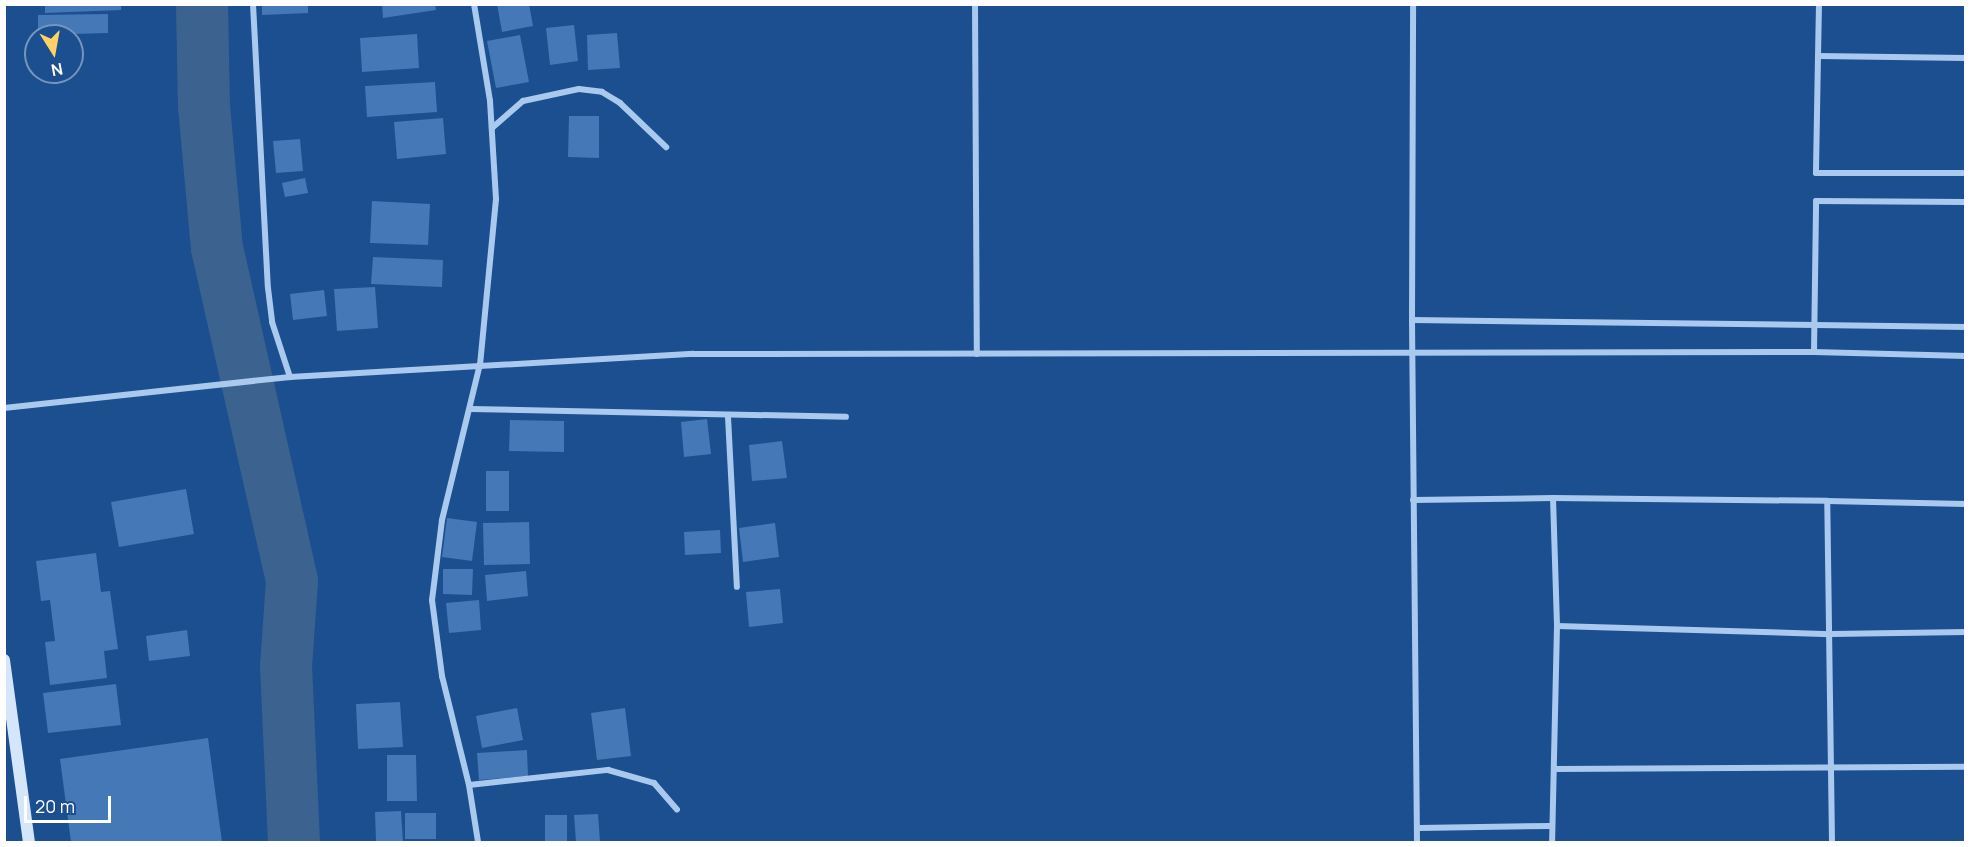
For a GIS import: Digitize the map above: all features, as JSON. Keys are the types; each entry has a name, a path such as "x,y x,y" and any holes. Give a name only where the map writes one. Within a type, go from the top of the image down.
{"main road":[{"path":"4,660 29,843"}],"street":[{"path":"254,4 268,288 272,322 290,377"},
{"path":"474,4 492,128 496,200 480,364 471,409 442,520 432,600 442,676 470,785 478,843"},
{"path":"975,4 976,354"},
{"path":"1413,4 1412,320 1419,828 1417,843"},
{"path":"1819,4 1816,173 1965,173"},
{"path":"1818,56 1965,58"},
{"path":"492,128 523,101 579,89 602,92 620,103 666,147"},
{"path":"1814,352 1816,201 1965,202"},
{"path":"1412,320 1965,327"},
{"path":"4,408 290,377 480,364 693,354 1814,352 1965,356"},
{"path":"471,409 728,417 846,417"},
{"path":"728,417 737,587"},
{"path":"1413,500 1553,498 1965,504"},
{"path":"1552,843 1557,626 1553,498"},
{"path":"1827,501 1831,634 1832,843"},
{"path":"1557,626 1831,634 1965,632"},
{"path":"1555,769 1965,767"},
{"path":"470,785 609,770 654,783 677,809"},
{"path":"1419,828 1551,826"}],"building":[{"path":"45,4 121,4 121,10 45,13"},
{"path":"262,4 308,4 308,13 262,15"},
{"path":"382,4 435,4 436,10 383,18"},
{"path":"497,4 529,4 533,26 502,32"},
{"path":"108,14 108,33 84,34 84,24 38,24 38,15"},
{"path":"574,25 578,61 550,65 546,28"},
{"path":"617,33 620,68 588,70 587,35"},
{"path":"417,34 419,68 362,72 360,38"},
{"path":"520,35 529,82 496,88 487,41"},
{"path":"435,82 437,112 367,117 365,86"},
{"path":"569,116 599,116 599,158 568,157"},
{"path":"443,118 446,154 397,159 394,122"},
{"path":"300,139 303,171 276,173 273,141"},
{"path":"305,178 308,193 285,197 282,183"},
{"path":"372,201 430,204 428,245 370,243"},
{"path":"373,257 443,260 442,287 371,284"},
{"path":"375,287 378,328 337,331 334,289"},
{"path":"324,290 327,316 293,320 290,294"},
{"path":"707,419 711,454 684,457 681,422"},
{"path":"510,420 564,421 564,452 509,451"},
{"path":"782,441 787,478 752,481 749,445"},
{"path":"486,471 509,471 509,511 486,511"},
{"path":"186,489 194,534 119,547 111,502"},
{"path":"447,518 477,522 472,561 442,557"},
{"path":"529,522 530,564 484,565 483,523"},
{"path":"775,523 779,557 743,562 739,528"},
{"path":"720,530 721,553 685,555 684,532"},
{"path":"96,553 101,592 110,591 118,649 104,651 107,678 50,685 45,642 55,641 50,600 41,601 36,561"},
{"path":"443,569 473,569 472,595 443,594"},
{"path":"526,571 528,596 487,601 485,575"},
{"path":"780,589 783,623 749,627 746,592"},
{"path":"479,600 481,630 449,633 446,603"},
{"path":"187,630 190,656 149,661 146,636"},
{"path":"116,684 121,725 48,733 43,693"},
{"path":"400,702 403,747 358,749 356,704"},
{"path":"517,708 523,740 482,748 476,716"},
{"path":"625,708 631,756 597,760 591,713"},
{"path":"208,738 222,842 71,842 60,759"},
{"path":"527,750 528,776 479,780 477,753"},
{"path":"387,755 416,755 417,801 387,801"},
{"path":"401,811 403,842 376,842 375,812"},
{"path":"405,813 436,813 436,839 405,839"},
{"path":"598,814 600,842 576,842 574,815"},
{"path":"545,815 567,815 567,842 545,842"}],"waterway":[{"path":"202,4 204,106 217,248 292,581 286,666 294,842"}]}
